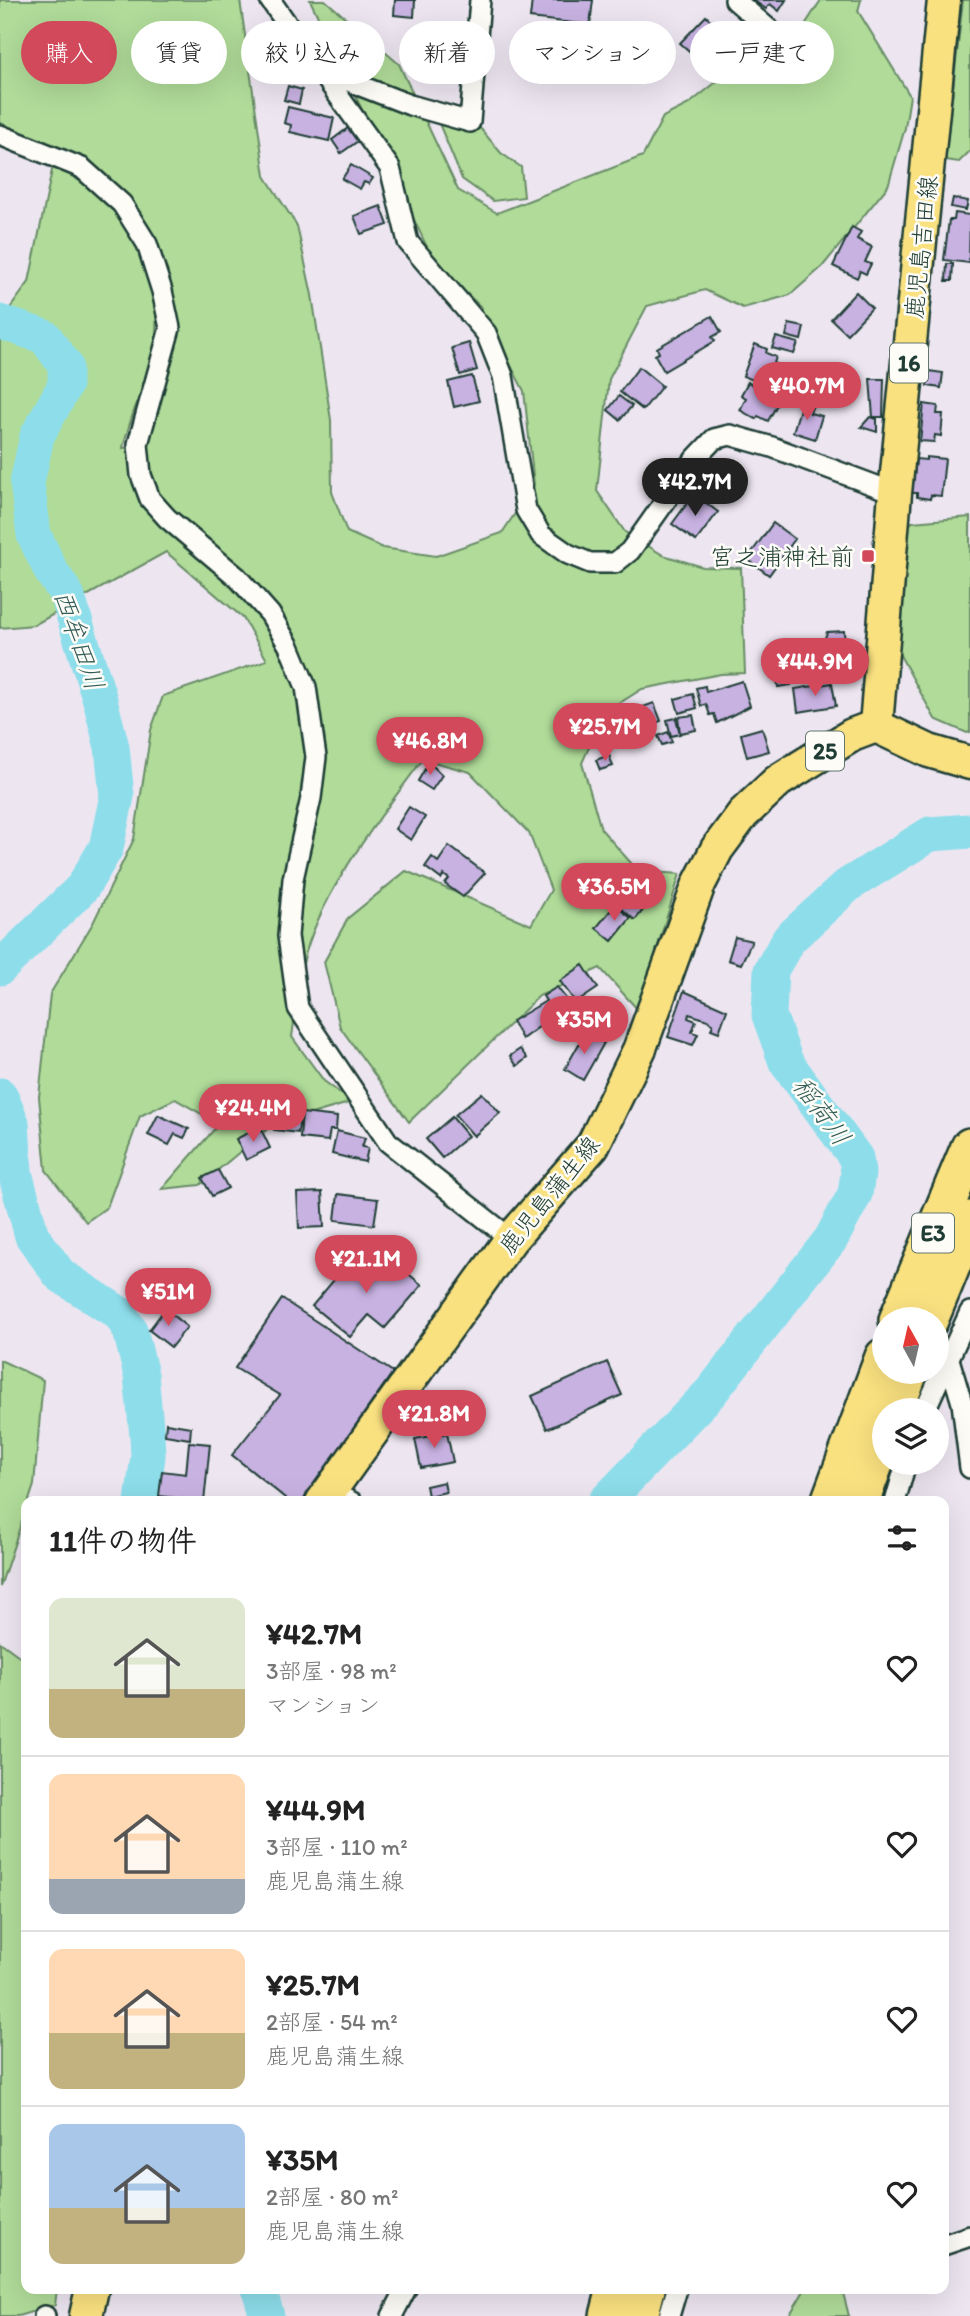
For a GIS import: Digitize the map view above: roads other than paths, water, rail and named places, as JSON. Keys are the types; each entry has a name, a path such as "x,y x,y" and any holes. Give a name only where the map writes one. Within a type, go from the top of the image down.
{"highway":[{"name":"E3","path":"903,1307 970,1147"},
{"name":"E3","path":"934,1307 970,1220"},
{"path":"832,1496 874,1384"},
{"path":"862,1496 872,1470"},
{"path":"609,2316 615,2294"},
{"path":"639,2316 645,2294"}],"main road":[{"name":"鹿児島吉田線","path":"876,726 895,494 944,0"},
{"name":"鹿児島蒲生線","path":"335,1496 510,1239 569,1176 593,1145 640,1048 695,896 717,849 743,814 778,781 852,735 876,726"},
{"path":"876,726 929,751 970,763"},
{"path":"86,2316 91,2294"}],"street":[{"path":"270,0 284,21"},
{"path":"356,84 410,105 470,122 480,0"},
{"path":"735,0 759,21"},
{"path":"328,84 390,167 405,217 408,242 486,332 503,376 526,510 541,535 568,554 590,563 615,563 631,551 695,459 714,439 730,435 772,447 895,494"},
{"path":"0,135 82,168 122,204 147,244 170,328 138,444 141,475 150,499 167,518 237,576 270,614 289,646 306,687 316,757 311,798 293,879 288,936 298,1008 388,1142 510,1239"},
{"path":"949,1354 970,1312"},
{"path":"949,1359 962,1403 970,1468"},
{"path":"897,1496 903,1475"},
{"path":"949,2243 970,2236"},
{"path":"392,2316 403,2294"},
{"path":"669,2316 676,2294"}],"waterway":[{"name":"西牟田川","path":"0,322 45,337 65,365 65,385 37,436 27,483 34,535 51,571 67,595 100,700 112,747 117,796 106,848 82,888 0,968"},
{"name":"稲荷川","path":"611,1496 711,1392 831,1239 855,1194 858,1173 856,1158 786,1062 769,1015 771,970 789,939 848,885 930,834 970,831"},
{"name":"西牟田川","path":"0,1095 12,1123 15,1173 32,1236 60,1275 120,1314 130,1330 141,1375 147,1436 148,1456 143,1496"},
{"name":"稲荷川","path":"260,2294 267,2316"}],"place":[{"name":"宮之浦神社前","path":"868,556"}]}
